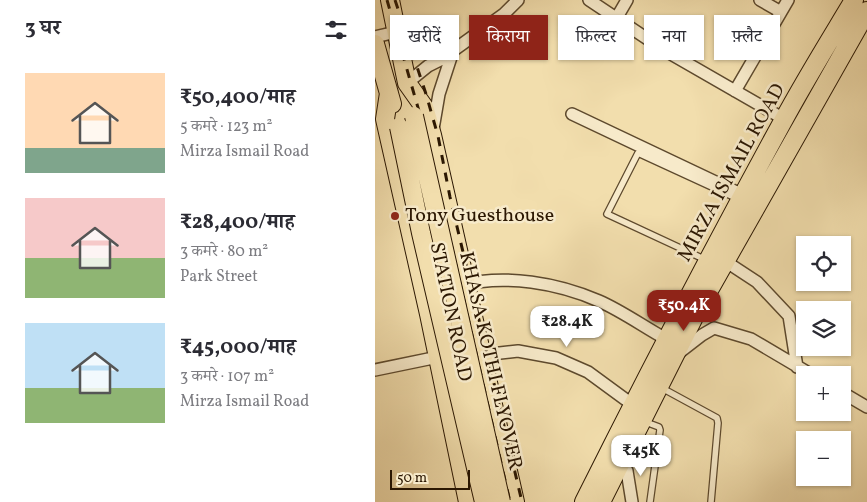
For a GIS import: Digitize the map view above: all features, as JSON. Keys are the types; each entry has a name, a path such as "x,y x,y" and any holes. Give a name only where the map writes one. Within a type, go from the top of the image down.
{"main road":[{"name":"STATION ROAD","path":"390,0 393,15"},
{"name":"MIRZA ISMAIL ROAD","path":"584,502 637,412 658,386 716,261 741,197 854,0"},
{"name":"MIRZA ISMAIL ROAD","path":"601,502 621,460 637,412 666,339 799,128 867,11"},
{"name":"STATION ROAD","path":"375,44 389,93 385,120 468,502"},
{"name":"STATION ROAD","path":"402,60 407,83 424,107 432,135 515,502"},
{"name":"KHASA KOTHI FLYOVER","path":"407,83 501,502"},
{"name":"KHASA KOTHI FLYOVER","path":"389,93 399,127 421,233 484,502"},
{"path":"784,120 799,128"},
{"path":"459,502 464,484"}],"street":[{"path":"459,47 504,14 518,0"},
{"path":"589,0 610,15"},
{"path":"618,15 627,0"},
{"path":"760,0 781,12"},
{"path":"735,91 788,0"},
{"path":"634,31 784,120"},
{"path":"375,37 390,33"},
{"path":"407,83 438,60"},
{"path":"432,135 439,94 450,60"},
{"path":"572,114 741,197"},
{"path":"716,261 757,282 789,316 797,366"},
{"path":"424,293 478,281 509,280 545,284 600,301 666,339"},
{"path":"671,359 694,340 714,328 751,339 796,366"},
{"path":"482,355 518,351 556,358 588,372 637,412"},
{"path":"375,370 438,357"},
{"path":"851,398 867,407"},
{"path":"621,460 627,472 632,502"}],"lane":[{"path":"716,261 607,214 638,153 741,197"},
{"path":"658,386 717,418 711,502"},
{"path":"637,412 659,427 660,430 650,502"}],"railway":[{"path":"387,0 427,139 510,502"},
{"path":"395,0 438,136 450,197 522,502"}],"place":[{"name":"Tony Guesthouse","path":"395,216"}]}
